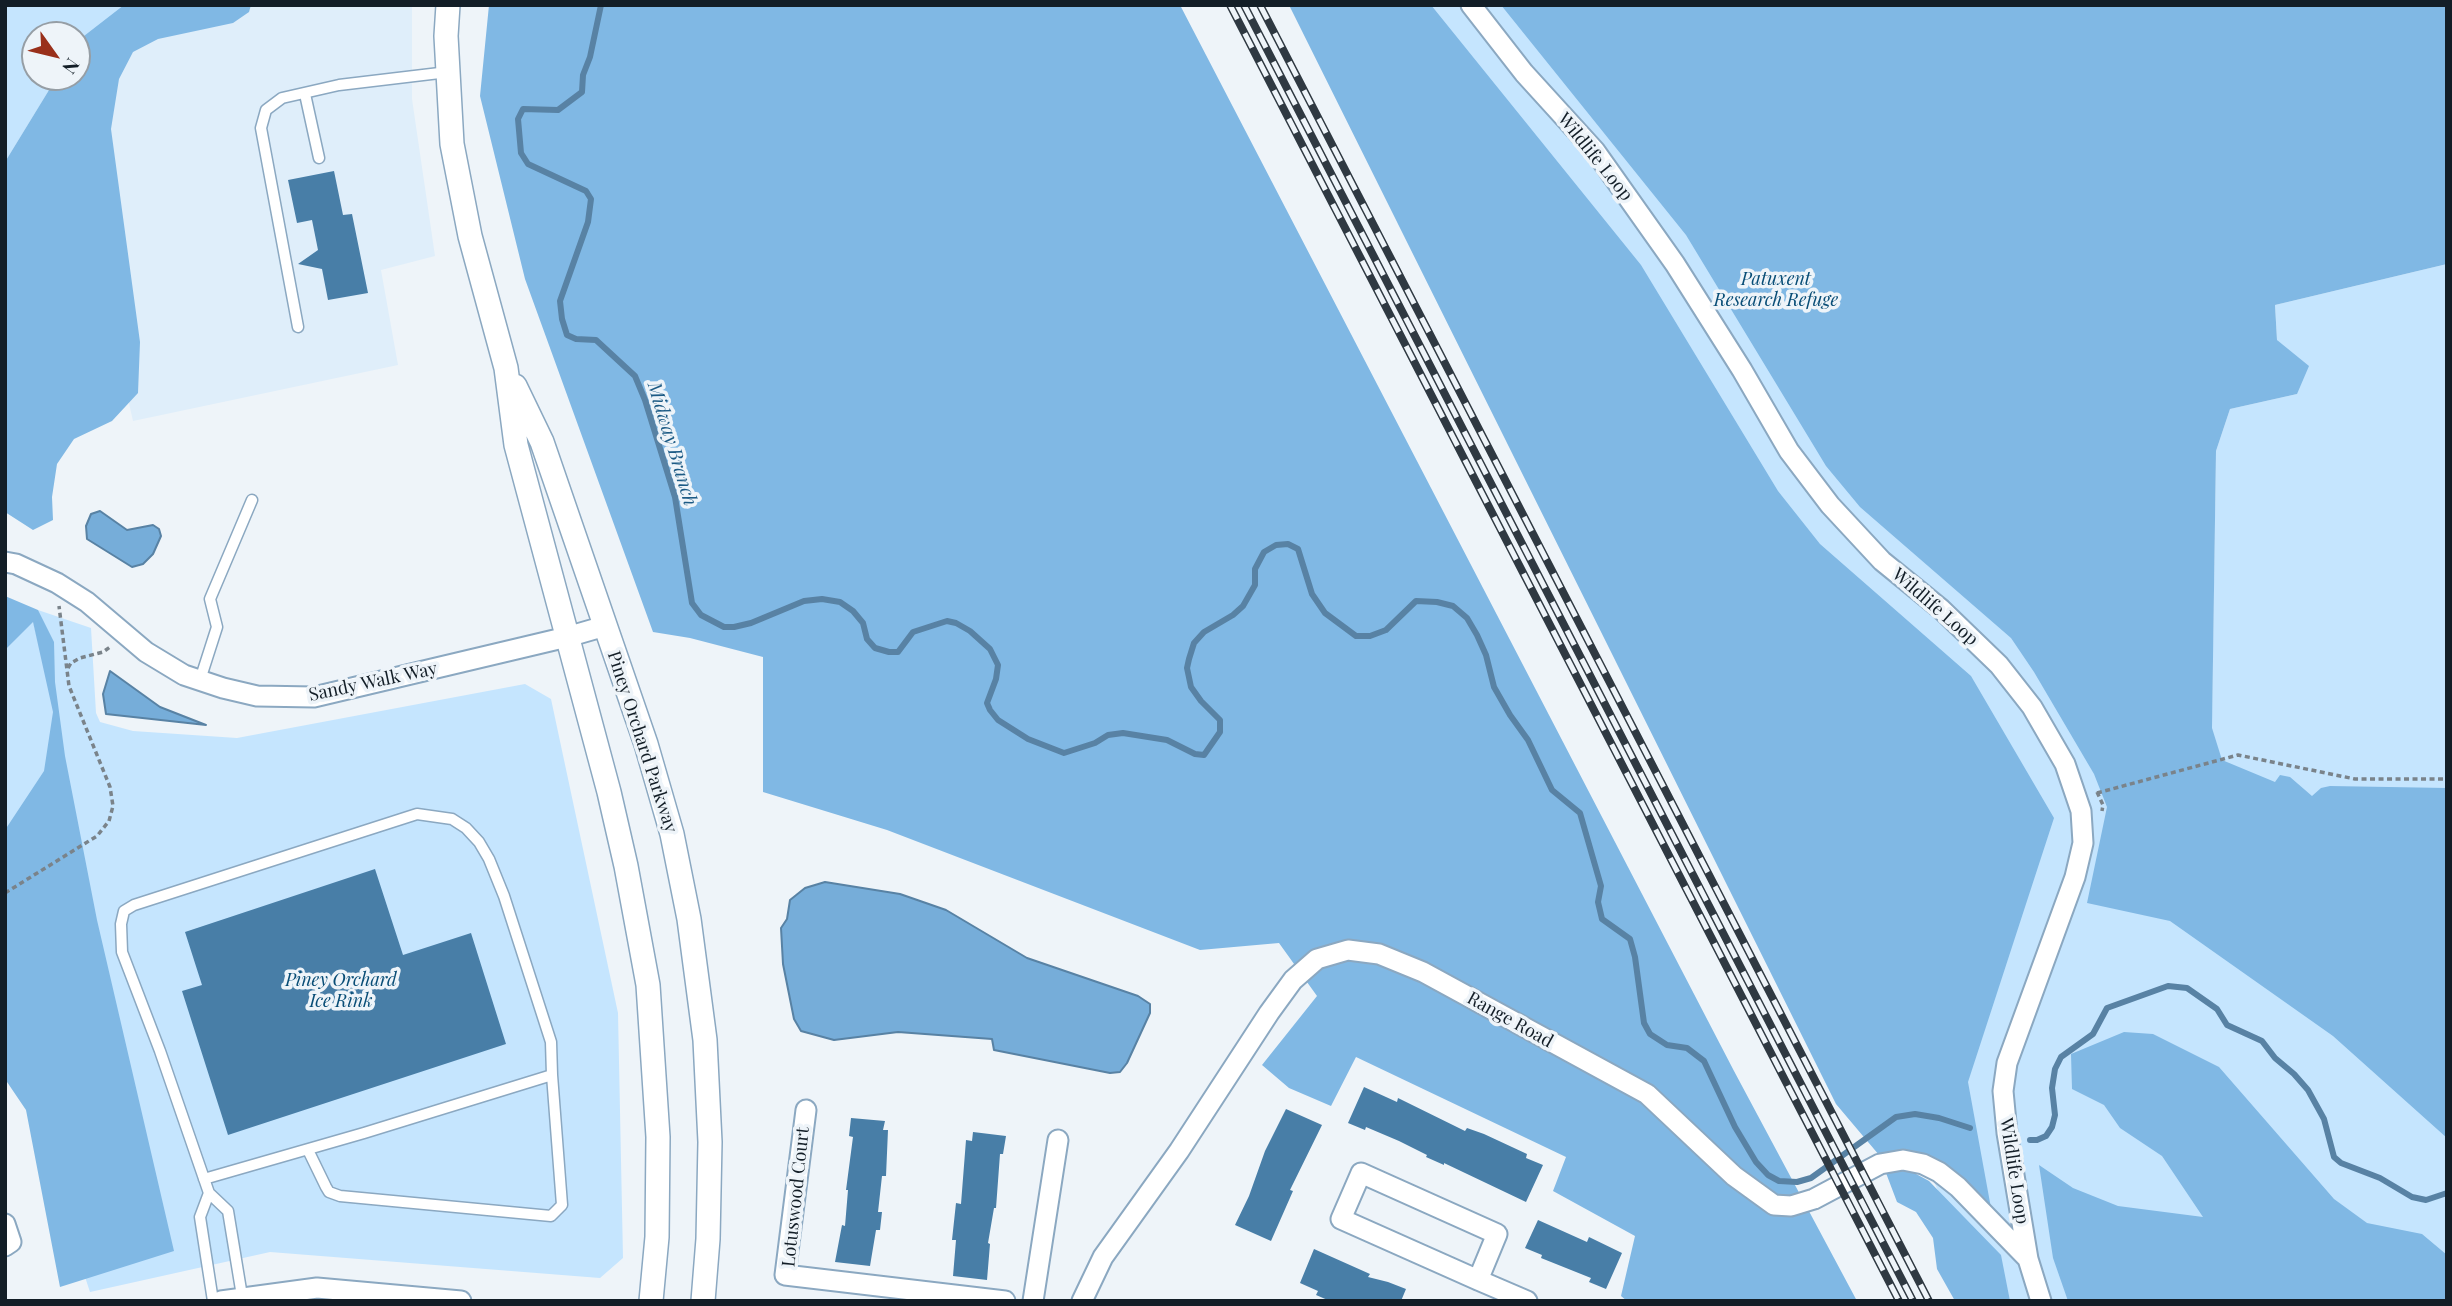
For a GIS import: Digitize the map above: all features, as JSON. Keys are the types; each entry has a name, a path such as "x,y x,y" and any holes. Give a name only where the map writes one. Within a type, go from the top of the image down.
{"street":[{"name":"Piney Orchard Parkway","path":"448,5 446,36 452,144 470,236 506,368 516,445 623,854 648,985 659,1137 657,1237 651,1301"},
{"name":"Wildlife Loop","path":"1471,5 1524,73 1595,151 1675,264 1789,451 1830,505 1882,561 1941,608 1999,665 2032,707 2064,764 2081,811 2083,843 2075,877 2007,1063 2003,1091 2007,1133 2028,1259 2041,1301"},
{"name":"Piney Orchard Parkway","path":"506,368 541,442 650,756 672,834 689,919 705,1040 710,1142 708,1239 703,1301"},
{"name":"Sandy Walk Way","path":"5,562 16,564 57,583 87,602 146,652 184,675 257,696 314,697 566,638 605,626"},
{"name":"Range Road","path":"1082,1301 1103,1257 1179,1151 1293,980 1317,959 1348,950 1379,954 1423,972 1647,1094 1734,1176 1774,1205 1791,1206 1814,1199 1880,1164 1903,1160 1923,1164 1939,1172 1958,1187 2028,1259"},
{"name":"Lotuswood Court","path":"806,1110 785,1275 922,1296 1005,1301"},
{"path":"1033,1301 1058,1140"},
{"path":"1478,1280 1497,1234 1361,1173 1341,1219 1478,1280 1527,1301"},
{"path":"5,1224 11,1242 5,1246"},
{"path":"221,1301 317,1288 461,1301"}],"lane":[{"path":"298,327 261,128 266,110 282,99 339,85 448,72"},
{"path":"305,94 319,158"},
{"path":"200,680 217,627 210,599 252,500"},
{"path":"242,1298 228,1211 209,1193 122,952 121,924 124,911 134,905 417,814 452,820 466,828 480,842 489,859 504,896 551,1042 562,1205 551,1216 340,1196 329,1192 308,1150"},
{"path":"204,1179 308,1150 552,1074"},
{"path":"209,1193 200,1217 213,1301"}],"path":[{"path":"5,893 97,836 109,821 113,806 110,787 69,686 57,583"},
{"path":"67,670 71,663 80,658 103,652 122,632"},
{"path":"2097,793 2238,755 2355,779 2447,779"}],"shaded area":[{"path":"153,5 412,5 412,99 435,256 381,270 398,365 133,421 110,320 5,342 5,54 21,66 21,91 91,91 91,29"},
{"path":"100,511 127,530 153,525 159,529 161,536 153,554 143,564 132,567 87,539 86,526 91,514"},
{"path":"110,671 160,707 206,725 106,714 103,694"},
{"path":"825,882 900,894 946,910 1027,958 1138,996 1150,1004 1150,1013 1127,1063 1120,1072 1110,1073 994,1050 992,1039 898,1032 834,1040 801,1031 794,1019 783,964 781,928 787,919 790,900 805,888"}],"green space":[{"path":"5,5 134,5 91,32 91,21 21,21 21,91 48,91 5,162"},
{"path":"124,5 251,5 249,12 233,23 158,39 133,52 119,79 111,129 140,342 138,393 112,421 74,439 57,464 52,497 53,520 33,530 5,512 5,162 48,91 91,91 91,31"},
{"path":"489,5 1180,5 1734,1071 1857,1301 1627,1301 1621,1296 1635,1236 1553,1191 1566,1157 1356,1057 1331,1106 1289,1088 1262,1065 1317,996 1279,943 1200,950 887,830 763,792 763,657 690,638 653,632 525,279 480,96"},
{"path":"1289,5 1431,5 1641,265 1778,491 1820,544 1971,676 2054,818 1968,1082 1993,1219 1938,1163 1914,1151 1879,1155 1836,1104"},
{"name":"Patuxent Research Refuge","path":"1337,5 2447,5 2127,300 2212,712 2216,451 2230,409 2297,394 2277,340 2275,305 2447,264 2447,1301 1989,1301 1928,1169"},
{"path":"1501,5 2447,5 2447,264 2275,305 2277,340 2309,366 2297,394 2230,409 2216,451 2212,728 2222,760 2275,782 2280,775 2290,777 2312,796 2321,788 2330,786 2447,788 2447,1138 2333,1036 2170,921 2087,903 2107,807 2094,774 2034,672 2011,638 1860,507 1826,466 1686,235"},
{"path":"5,596 38,610 54,642 55,682 65,756 97,920 174,1251 60,1287 26,1110 5,1079 5,830 44,771 53,712 33,622 5,650"},
{"name":"Piney Orchard Ice Rink","path":"38,610 91,628 96,713 100,722 133,731 237,738 525,684 551,699 618,1013 623,1258 600,1278 270,1252 90,1292 5,1035 5,650 33,621 42,658"},
{"path":"2124,1032 2153,1034 2219,1067 2334,1199 2367,1223 2422,1234 2447,1255 2447,1301 2068,1301 2053,1258 2039,1165 2073,1188 2118,1206 2203,1217 2162,1156 2120,1128 2104,1105 2072,1089 2071,1054"},
{"path":"1907,1169 1929,1181 2001,1255 2010,1301 1955,1301 1937,1269 1933,1238 1916,1212 1897,1202 1886,1173"}],"building":[{"path":"334,171 343,215 352,214 368,293 328,300 322,269 298,264 318,250 312,220 297,223 288,180"},
{"path":"375,869 403,955 471,933 506,1044 228,1135 182,991 202,985 185,932"},
{"path":"1364,1087 1397,1102 1398,1098 1465,1131 1467,1128 1484,1134 1527,1154 1526,1158 1543,1165 1526,1202 1426,1157 1427,1155 1399,1141 1366,1127 1365,1130 1348,1123"},
{"path":"1286,1109 1322,1125 1290,1190 1293,1191 1271,1241 1235,1225 1265,1151"},
{"path":"851,1118 885,1121 883,1130 888,1130 886,1176 882,1176 878,1212 882,1212 880,1230 876,1230 870,1266 835,1262 842,1225 845,1226 846,1190 853,1137 849,1136"},
{"path":"973,1132 1006,1136 1003,1154 1000,1154 996,1208 988,1243 987,1280 953,1276 956,1240 952,1240 956,1203 961,1204 966,1140 972,1141"},
{"path":"1538,1220 1587,1242 1589,1237 1622,1253 1606,1289 1589,1282 1591,1278 1541,1258 1542,1255 1525,1248"},
{"path":"1314,1249 1370,1274 1368,1277 1406,1289 1401,1301 1330,1301 1316,1295 1318,1291 1300,1283"}],"waterway":[{"name":"Midway Branch","path":"601,5 590,57 583,75 582,92 558,110 523,109 518,119 521,153 528,164 586,191 591,199 588,222 560,301 562,319 567,335 576,339 596,340 635,376 675,497 692,603 701,615 724,627 734,627 751,623 804,601 822,599 840,602 853,611 863,623 867,639 875,648 889,652 898,652 913,632 947,621 956,623 970,631 990,649 998,665 987,703 990,710 998,720 1028,739 1064,753 1095,743 1108,735 1123,733 1167,740 1195,754 1204,755 1220,732 1220,720 1191,687 1187,668 1189,659 1194,643 1204,632 1243,606 1255,585 1255,569 1264,552 1276,545 1288,544 1298,549 1312,594 1325,613 1356,636 1370,636 1386,630 1416,601 1453,606 1467,618 1477,635 1486,655 1494,687 1528,740 1552,790 1580,813 1601,886 1598,902 1602,919 1630,939 1644,1023 1650,1034 1667,1045 1687,1048 1704,1061 1735,1127 1756,1162 1768,1175 1779,1181 1797,1182 1811,1178 1896,1117 1915,1114 1970,1128"},
{"name":"Midway Branch","path":"2030,1140 2046,1136 2052,1127 2055,1115 2052,1088 2055,1069 2061,1057 2093,1034 2107,1008 2168,986 2187,988 2217,1009 2227,1025 2262,1041 2275,1058 2294,1074 2308,1090 2324,1119 2334,1157 2341,1163 2380,1178 2412,1197 2426,1200 2447,1193"}],"railway":[{"path":"1230,5 1899,1301"},
{"path":"1244,5 1913,1301"},
{"path":"1260,5 1929,1301"}]}
